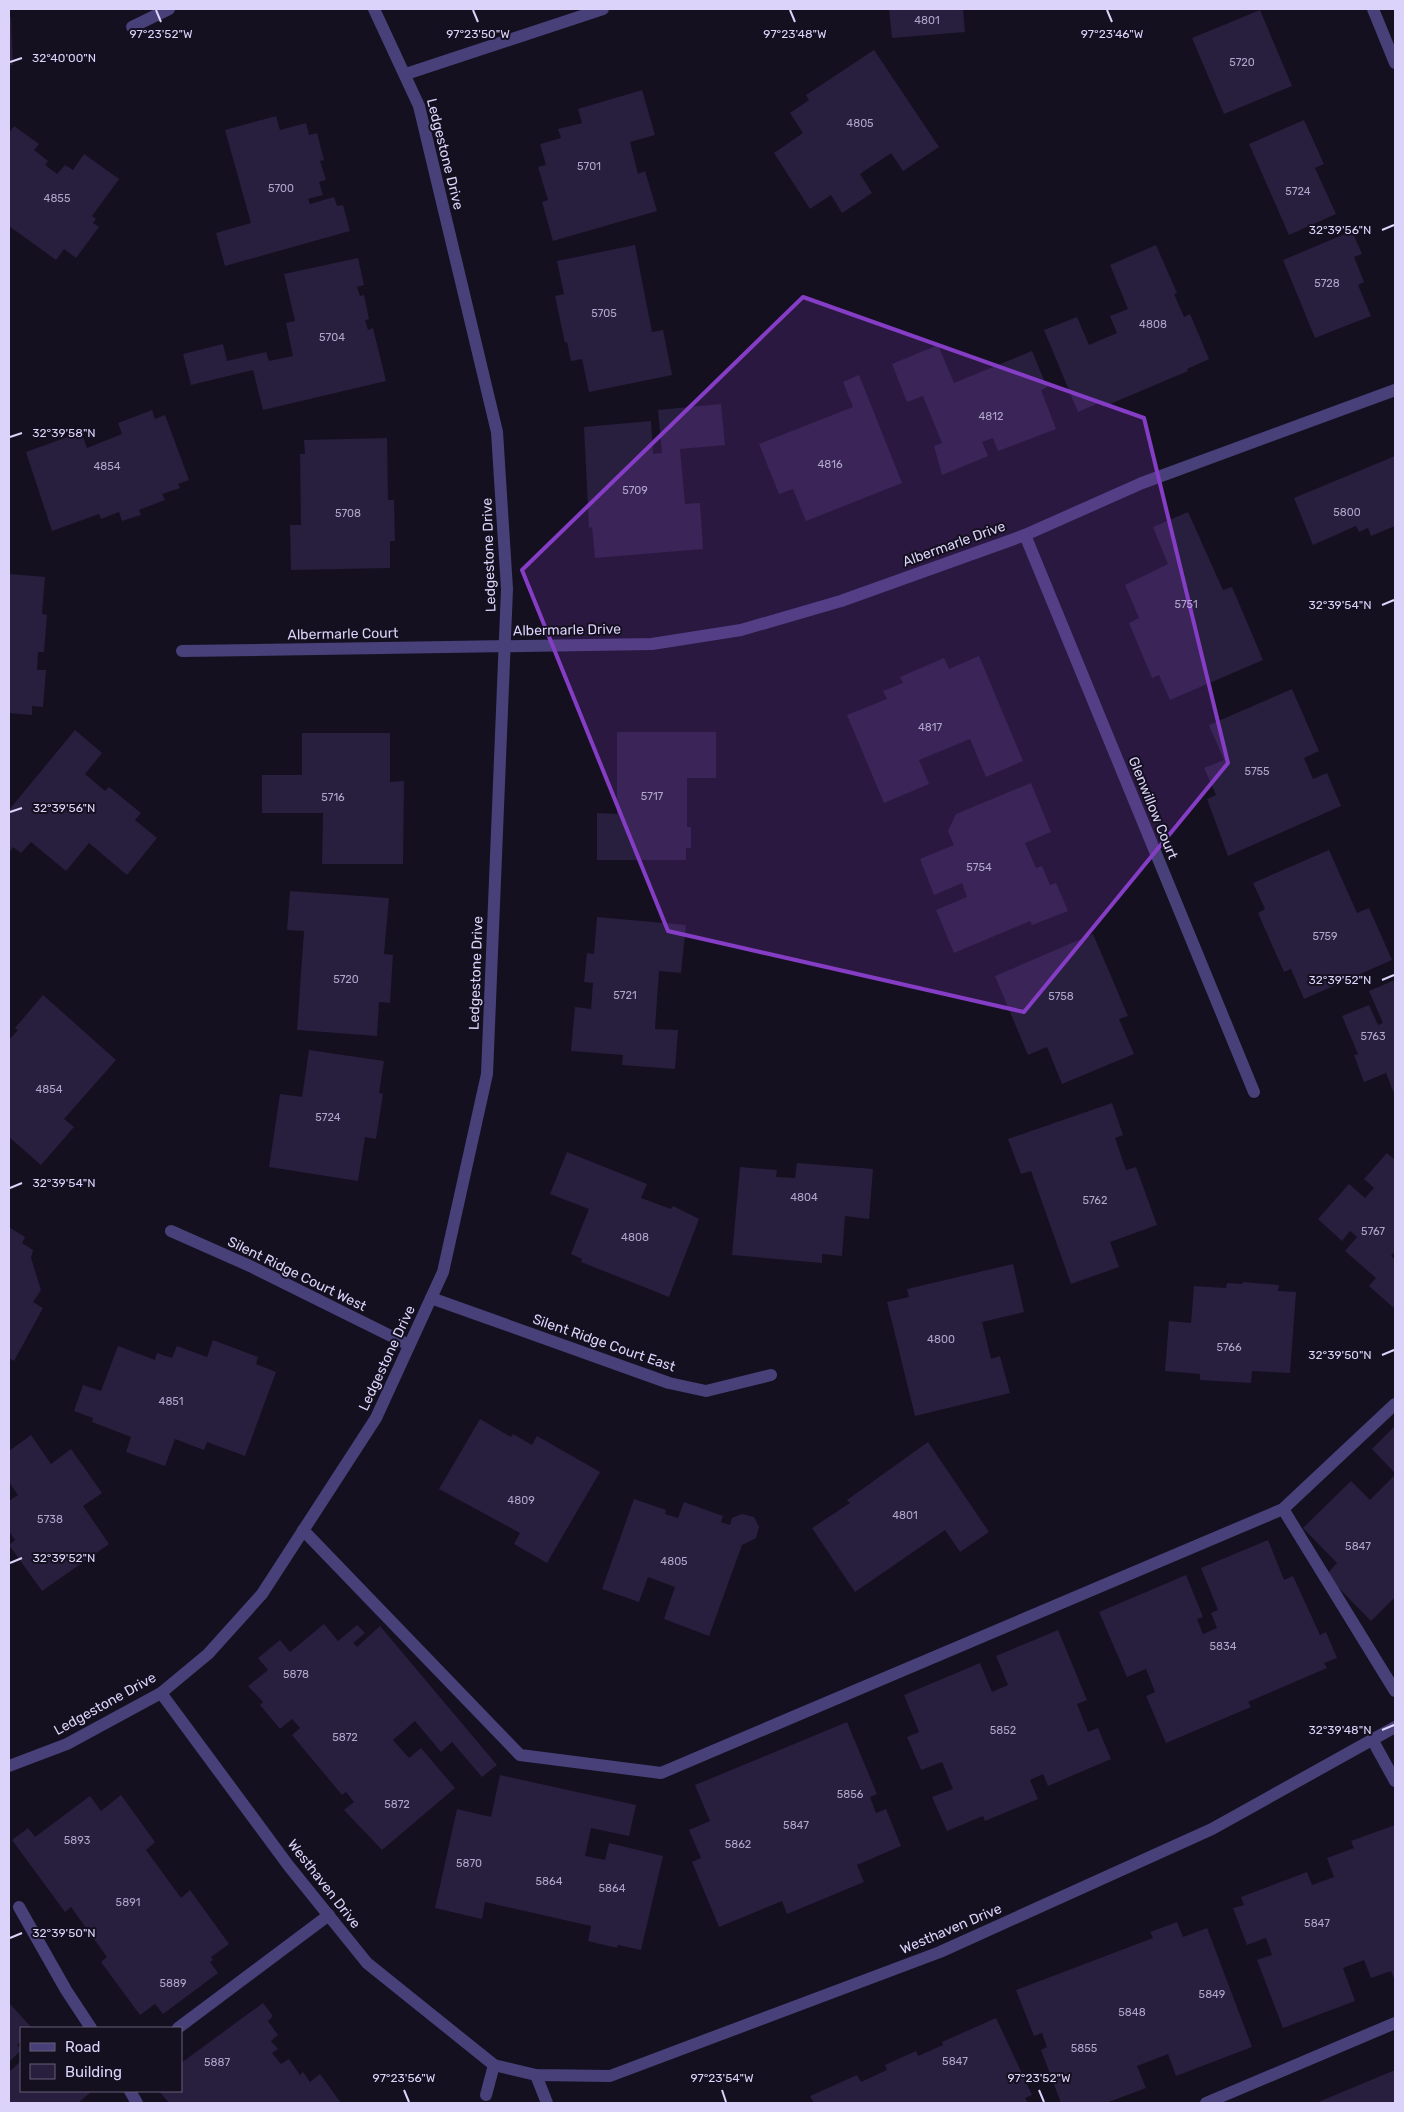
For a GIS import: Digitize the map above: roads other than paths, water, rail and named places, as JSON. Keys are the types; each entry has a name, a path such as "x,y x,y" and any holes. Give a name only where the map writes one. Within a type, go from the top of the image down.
{"street":[{"path":"132,27 169,9"},
{"name":"Ledgestone Drive","path":"9,1766 67,1744 160,1693 208,1654 262,1594 376,1418 443,1272 487,1074 508,589 497,432 419,106 406,74 374,9"},
{"path":"406,74 604,9"},
{"path":"1373,9 1395,63"},
{"name":"Albermarle Drive","path":"505,646 652,644 741,630 842,601 1025,535 1142,483 1395,390"},
{"name":"Glenwillow Court","path":"1025,535 1254,1092"},
{"name":"Albermarle Court","path":"182,651 505,646"},
{"name":"Silent Ridge Court West","path":"171,1231 250,1266 409,1345"},
{"name":"Silent Ridge Court East","path":"431,1298 669,1383 706,1391 771,1375"},
{"path":"303,1530 520,1755 660,1773 1283,1508 1395,1404"},
{"path":"1283,1508 1395,1691"},
{"name":"Westhaven Drive","path":"160,1693 367,1963 494,2065 536,2076 610,2076 940,1952 1212,1829 1373,1741 1395,1727"},
{"path":"1373,1741 1395,1781"},
{"path":"19,1907 66,1990 90,2027"},
{"path":"179,2027 329,1915"},
{"path":"1206,2103 1395,2023"},
{"path":"486,2095 494,2065"},
{"path":"536,2076 547,2103"},
{"path":"131,2092 137,2103"}]}
